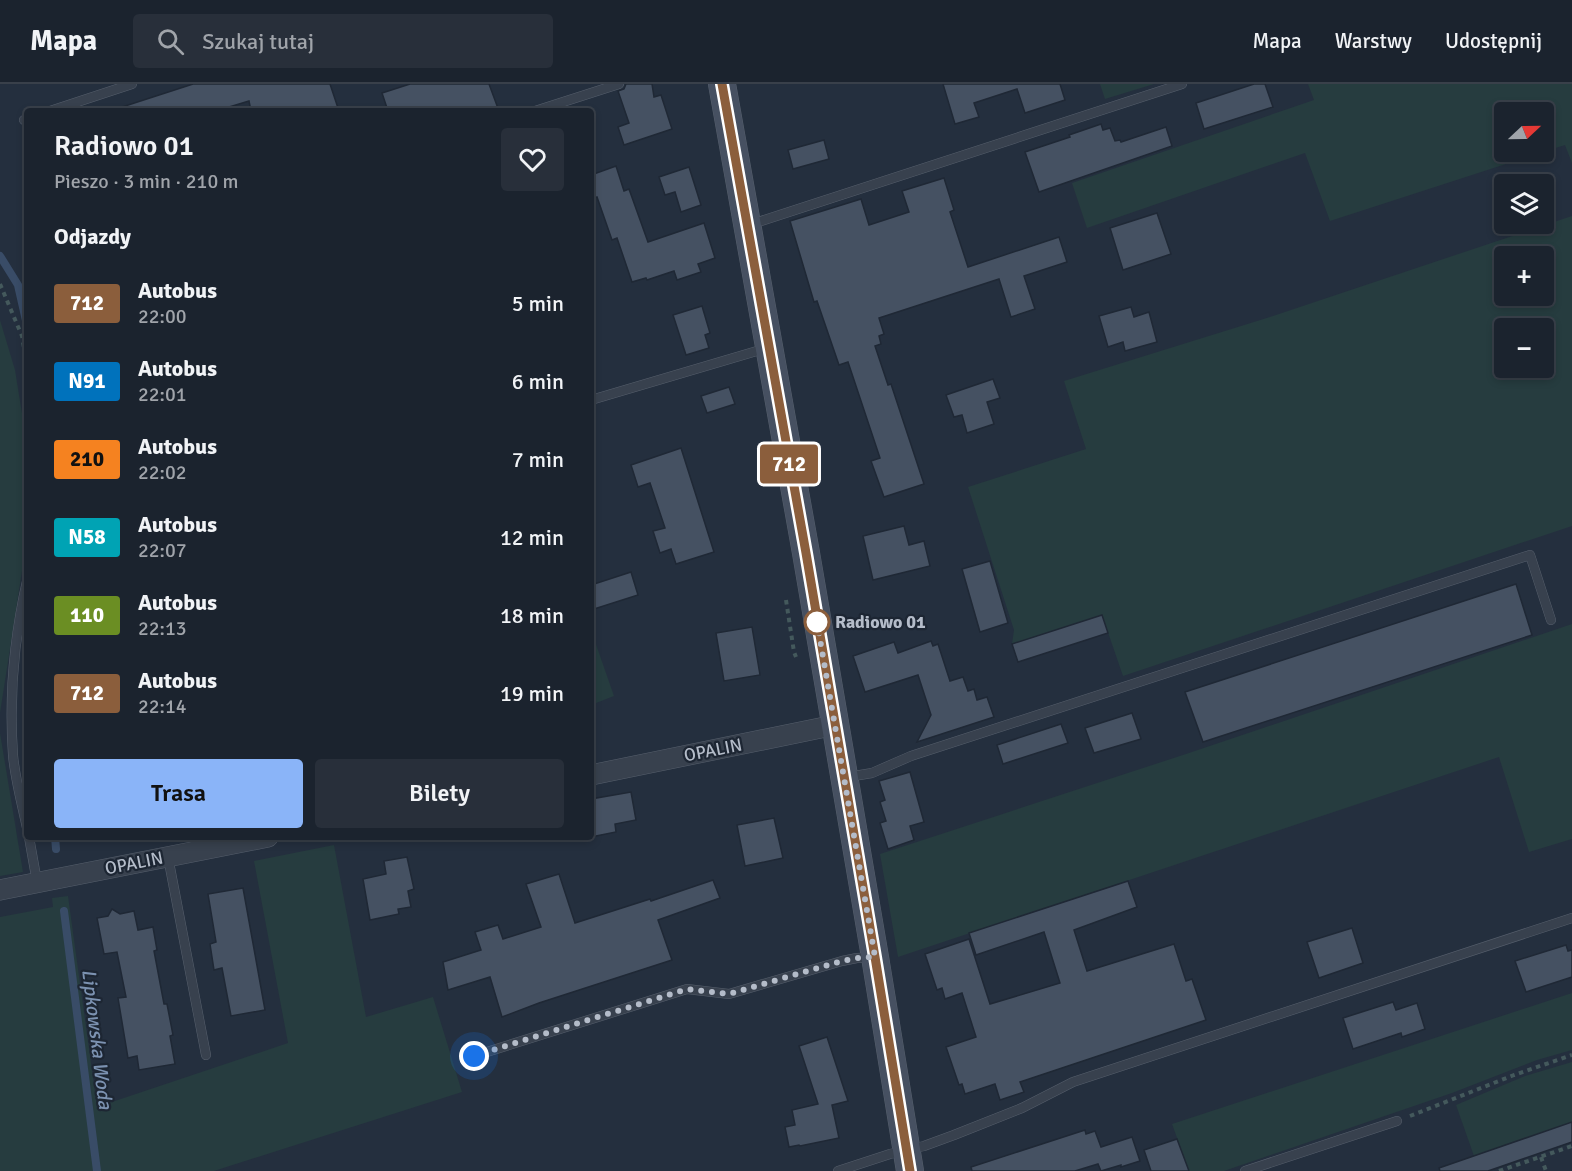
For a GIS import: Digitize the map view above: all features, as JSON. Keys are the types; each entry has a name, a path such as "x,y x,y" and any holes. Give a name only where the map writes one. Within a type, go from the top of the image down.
{"main road":[{"path":"722,84 804,542 908,1160"}],"street":[{"name":"OPALIN","path":"594,774 835,725"},
{"name":"OPALIN","path":"0,890 253,840"}],"lane":[{"path":"59,108 132,84"},
{"path":"544,108 619,84"},
{"path":"746,225 1182,84"},
{"path":"594,399 768,348"},
{"path":"844,778 872,773 923,753 1530,555 1551,620"},
{"path":"24,594 12,679 13,757 24,813"},
{"path":"30,840 37,882"},
{"path":"168,857 206,1055"},
{"path":"838,1171 908,1160 924,1146 1022,1108 1073,1082 1572,918"},
{"path":"474,1056 687,989 729,994 842,961 875,957"},
{"path":"1245,1171 1397,1121"}],"path":[{"path":"0,284 22,336 24,348"},
{"path":"1397,1121 1572,1055"},
{"path":"1499,1171 1572,1146"},
{"path":"1541,1157 1546,1171"}],"green space":[{"path":"1100,84 1154,84 1105,99"},
{"path":"1308,84 1572,84 1572,163 1565,145 1554,149 1554,102 1494,102 1494,162 1512,162 1330,221 1305,153 1087,228 1072,183 1314,100"},
{"path":"1572,216 1572,526 1123,676 1102,615 1012,644 1014,630 968,487 1086,449 1064,381 1270,317 1518,234 1554,234 1554,222"},
{"path":"0,320 15,370 24,426 24,558 0,713"},
{"path":"1572,624 1572,839 1529,852 1499,757 898,957 880,854"},
{"path":"594,639 614,696 594,704"},
{"path":"0,733 23,872 0,876"},
{"path":"334,845 366,1017 433,997 462,1092 214,1171 0,1171 0,917 53,907 52,898 68,896 97,1107 288,1043 254,861"},
{"path":"1572,993 1572,1050 1537,1060 1452,1093 1224,1171 1189,1171 1172,1124"},
{"path":"1572,1062 1572,1122 1474,1156 1456,1105 1525,1076"}],"building":[{"path":"193,84 330,84 338,108 250,108 249,101 226,108 122,107"},
{"path":"410,84 489,84 498,108 387,108 382,93"},
{"path":"626,84 652,84 654,97 661,95 672,129 624,145 618,127 629,123 618,91 624,89"},
{"path":"943,84 1060,84 1065,100 1025,113 1017,89 974,103 979,117 955,124"},
{"path":"1254,84 1265,84 1273,107 1204,129 1196,103"},
{"path":"1101,124 1103,130 1110,128 1115,141 1120,140 1121,142 1166,127 1172,146 1039,192 1025,152"},
{"path":"824,140 829,159 793,169 788,150"},
{"path":"616,166 624,191 629,189 648,242 704,223 715,258 698,264 701,272 677,280 674,271 647,280 646,278 632,282 617,238 612,240 597,197 594,198 594,174"},
{"path":"689,167 701,205 681,212 675,192 665,195 659,177"},
{"path":"944,178 954,210 950,212 968,267 1059,237 1067,262 1024,276 1035,309 1011,317 999,279 879,318 884,334 879,336 881,344 875,346 888,385 891,384 924,484 884,497 871,461 880,458 848,362 839,365 817,301 814,302 790,221 861,199 869,225 909,212 902,191"},
{"path":"1157,213 1171,254 1123,270 1110,228"},
{"path":"702,306 710,333 705,335 709,348 686,355 673,315"},
{"path":"1131,307 1134,317 1149,312 1157,342 1125,351 1123,342 1108,347 1099,316"},
{"path":"993,379 1000,398 987,402 994,424 967,433 962,415 954,417 946,395"},
{"path":"729,387 735,404 707,413 701,396"},
{"path":"681,448 714,552 676,564 671,549 660,553 653,531 665,528 650,483 638,487 631,465"},
{"path":"904,526 909,545 924,541 930,566 873,580 863,536"},
{"path":"990,561 1008,623 980,632 962,569"},
{"path":"631,572 638,595 594,609 594,584"},
{"path":"1516,584 1532,635 1203,742 1185,692"},
{"path":"1102,615 1108,633 1018,662 1012,644"},
{"path":"752,627 760,675 724,681 716,633"},
{"path":"931,641 933,646 938,644 950,681 963,677 968,691 974,689 977,700 987,697 994,717 917,742 931,715 918,675 865,692 853,656 894,642 898,653"},
{"path":"1132,713 1141,739 1094,753 1085,728"},
{"path":"1061,724 1068,743 1003,764 997,745"},
{"path":"910,772 924,822 910,826 914,840 888,849 880,823 886,821 880,802 885,800 879,781"},
{"path":"631,792 636,820 615,824 616,832 594,836 594,798"},
{"path":"774,818 783,858 745,866 737,825"},
{"path":"407,857 414,889 408,891 411,907 398,909 399,914 370,920 363,879 386,874 384,861"},
{"path":"559,874 575,923 713,880 720,898 658,920 672,960 502,1017 490,977 448,990 443,962 481,950 475,932 498,925 503,939 541,927 526,884"},
{"path":"1128,881 1137,907 1074,930 1087,971 1174,944 1186,981 1192,979 1206,1020 1020,1082 1024,1092 1000,1100 995,1084 965,1094 962,1084 959,1085 946,1047 976,1037 962,993 945,999 942,988 937,990 925,954 969,939 990,1004 1060,983 1044,932 976,955 969,933"},
{"path":"243,888 265,1010 231,1016 222,968 214,970 210,944 216,942 208,894"},
{"path":"112,909 120,914 134,911 138,930 153,927 157,950 154,951 164,1004 167,1004 173,1035 170,1036 175,1064 139,1070 137,1056 128,1058 118,998 126,997 117,952 104,954 97,918 108,916"},
{"path":"1352,928 1363,963 1319,978 1307,942"},
{"path":"1566,945 1568,951 1572,950 1572,977 1526,992 1515,961"},
{"path":"1393,1002 1396,1010 1417,1003 1425,1029 1402,1037 1401,1033 1353,1049 1343,1018"},
{"path":"827,1037 848,1101 832,1105 839,1138 789,1147 785,1127 795,1125 792,1110 818,1104 799,1046"},
{"path":"1572,1122 1572,1142 1488,1171 1440,1171 1439,1168"},
{"path":"1085,1130 1086,1134 1095,1131 1101,1147 1132,1137 1140,1161 1101,1171 1098,1164 1075,1171 972,1171 971,1167"},
{"path":"1177,1139 1189,1171 1151,1171 1144,1150"}],"waterway":[{"name":"Lipkowska Woda","path":"0,256 18,285 24,312"},
{"name":"Lipkowska Woda","path":"55,840 56,849"},
{"name":"Lipkowska Woda","path":"64,911 97,1171"}],"bus line":[{"name":"712","path":"722,84 806,553 910,1171"}],"place":[{"name":"Radiowo 01","path":"817,622"}],"route":[{"path":"474,1056 687,989 729,994 842,961 875,957 817,622"}]}
